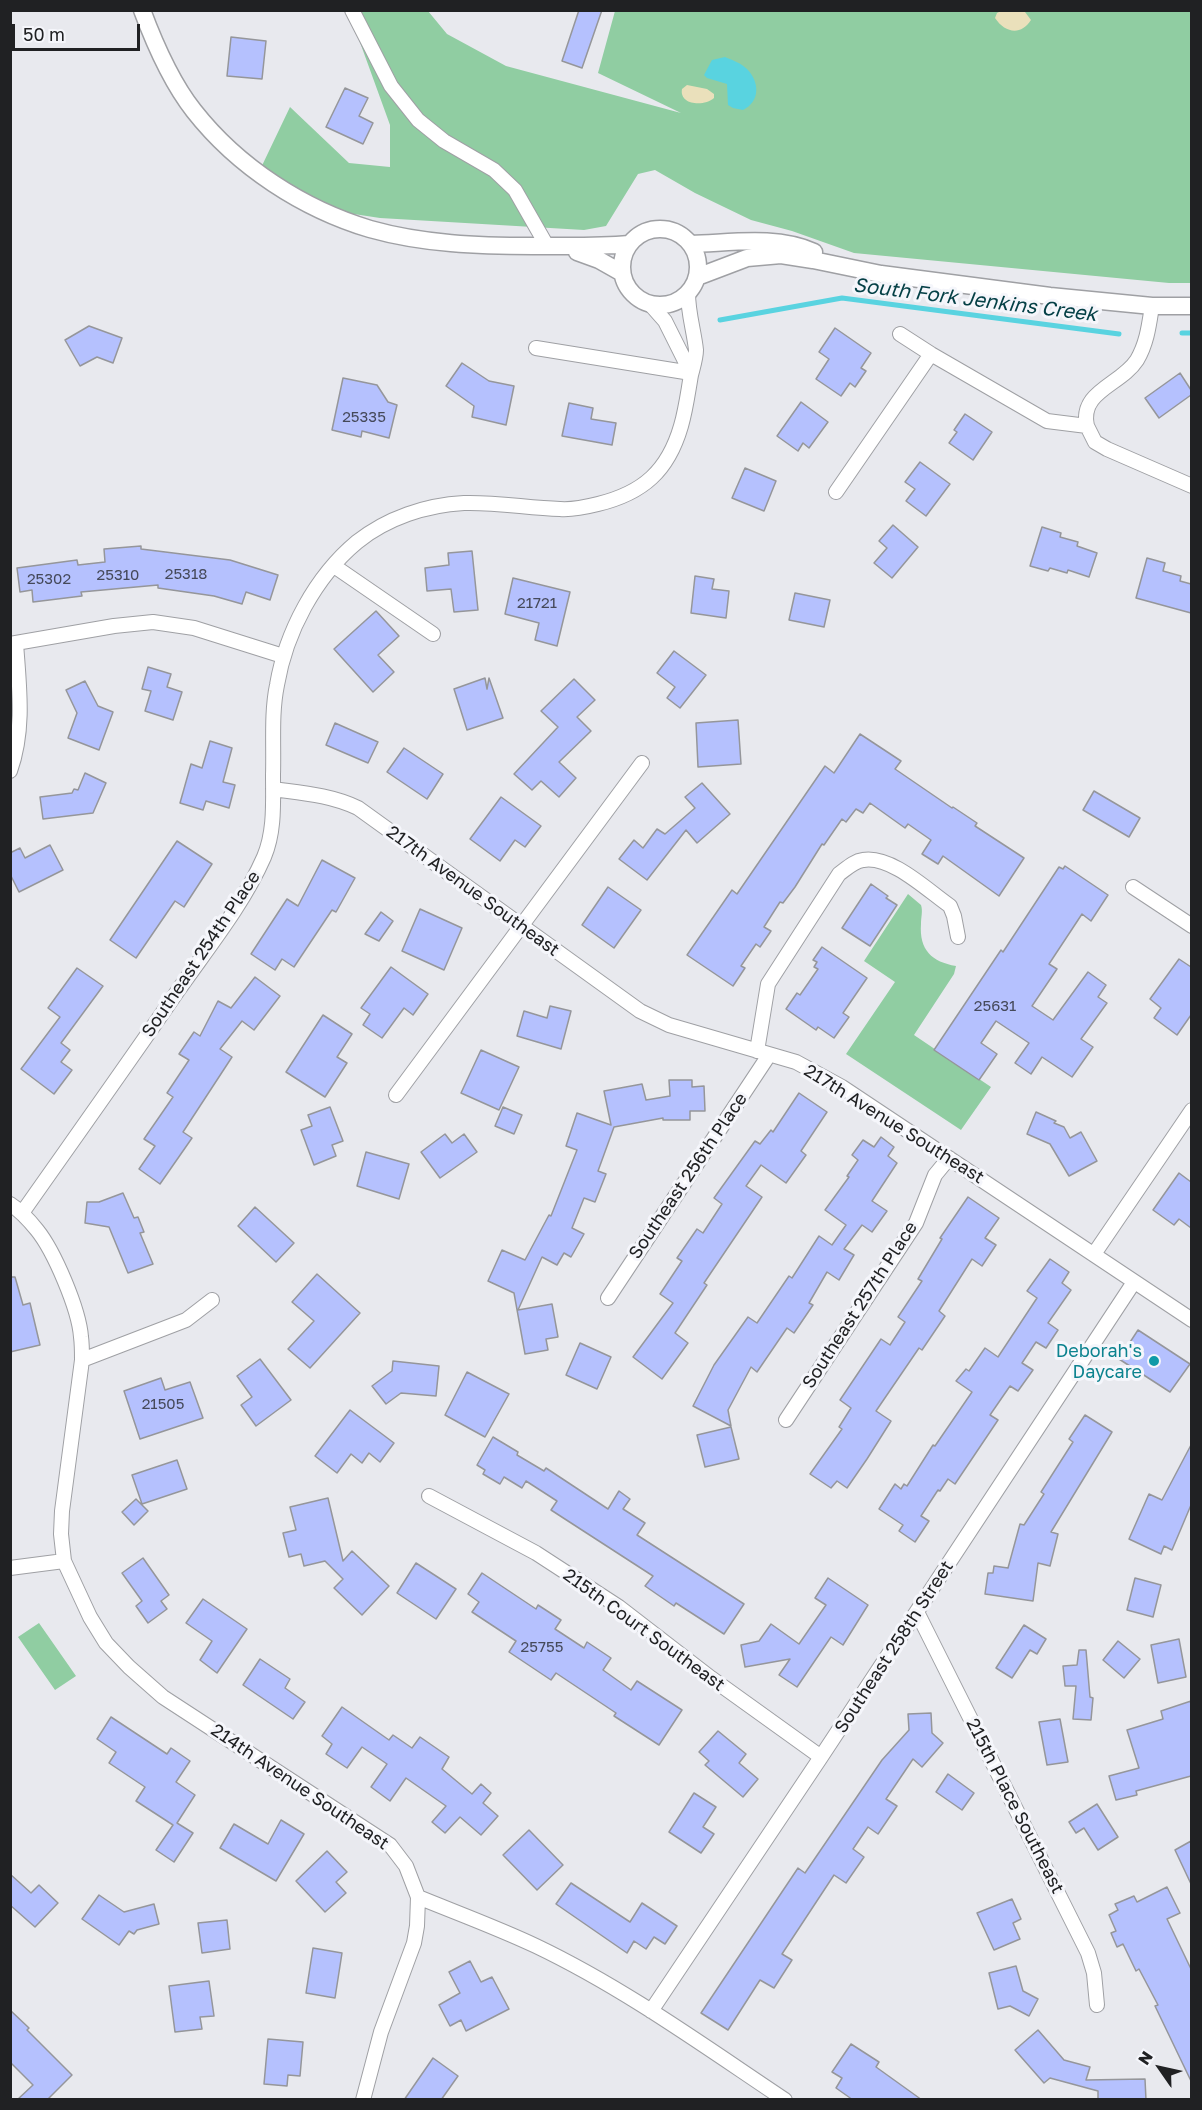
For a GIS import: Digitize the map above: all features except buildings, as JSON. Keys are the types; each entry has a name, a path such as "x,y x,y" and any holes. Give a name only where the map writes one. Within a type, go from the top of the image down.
{"street":[{"path":"142,10 174,80 194,111 238,157 291,195 336,217 372,229 437,242 599,247 629,244"},
{"path":"352,10 391,86 418,120 444,141 494,170 515,190 554,246 599,260 622,273"},
{"path":"660,228 674,231 691,244 698,265 697,277 687,293 675,302 650,304 640,300 625,283 622,273 624,253 639,234 660,228"},
{"path":"691,244 777,242 803,247 846,266"},
{"path":"697,277 747,258 781,255 892,276 1050,296 1152,306 1191,306"},
{"name":"Southeast 254th Place","path":"22,1213 247,890 265,855 272,825 276,688 283,656 301,613 334,566 358,542 380,528 420,509 467,503 564,510 619,499 639,490 669,456 678,438 685,411 696,352 687,293"},
{"path":"650,304 665,321 692,373"},
{"path":"1152,306 1145,344 1133,365 1126,373 1098,393 1084,414 1095,442 1191,486"},
{"path":"900,334 1047,421 1087,426"},
{"path":"536,348 692,373"},
{"path":"836,492 931,354"},
{"path":"334,566 433,634"},
{"path":"10,771 17,752 20,708 13,644 114,626 153,622 194,628 283,656"},
{"path":"396,1095 642,763"},
{"name":"217th Avenue Southeast","path":"273,789 340,799 358,808 640,1011 669,1025 796,1062 842,1087 1191,1320"},
{"name":"Southeast 256th Place","path":"608,1298 763,1053 764,996 768,984 774,971 839,874 861,860 889,863 950,906 958,937"},
{"path":"1133,887 1191,926"},
{"path":"1094,1254 1191,1110"},
{"name":"Southeast 257th Place","path":"786,1420 916,1223 935,1175 950,1158"},
{"path":"10,1204 39,1231 52,1255 74,1307 81,1336 82,1360 62,1511 61,1534 64,1561 10,1568"},
{"name":"Southeast 258th Street","path":"651,2011 1134,1282"},
{"path":"82,1360 186,1320 212,1300"},
{"name":"215th Court Southeast","path":"429,1496 536,1553 619,1607 711,1678 821,1757"},
{"name":"214th Avenue Southeast","path":"64,1561 90,1617 106,1643 129,1667 163,1697 390,1845 406,1866 418,1897"},
{"name":"215th Place Southeast","path":"917,1612 1088,1953 1094,1973 1097,2005"},
{"path":"363,2100 381,2032 414,1943 418,1897 536,1945 651,2011 785,2100"}],"green space":[{"path":"350,11 428,11 447,34 506,66 681,113 598,73 615,11 1191,11 1191,283 1169,283 854,253 792,231 751,220 695,193 655,170 638,174 606,226 584,230 380,218 334,211 258,174 290,107 349,163 390,167 390,125"},
{"path":"908,894 921,905 921,933 925,948 934,958 956,966 954,974 914,1035 991,1087 961,1130 846,1054 895,982 864,961"},
{"path":"39,1623 76,1676 55,1690 18,1637"}],"sand":[{"path":"1001,11 1025,12 1031,20 1023,29 1013,31 1003,27 995,18"},
{"path":"687,85 707,89 714,94 714,98 704,103 688,101 682,94 682,89"}],"water":[{"path":"725,57 745,67 754,80 755,97 753,102 743,110 728,105 727,84 704,75 712,60"}],"waterway":[{"name":"South Fork Jenkins Creek","path":"720,320 842,298 1119,334"},
{"name":"South Fork Jenkins Creek","path":"1182,333 1192,333"}],"place":[{"name":"Deborah's Daycare","path":"1154,1361"}]}
